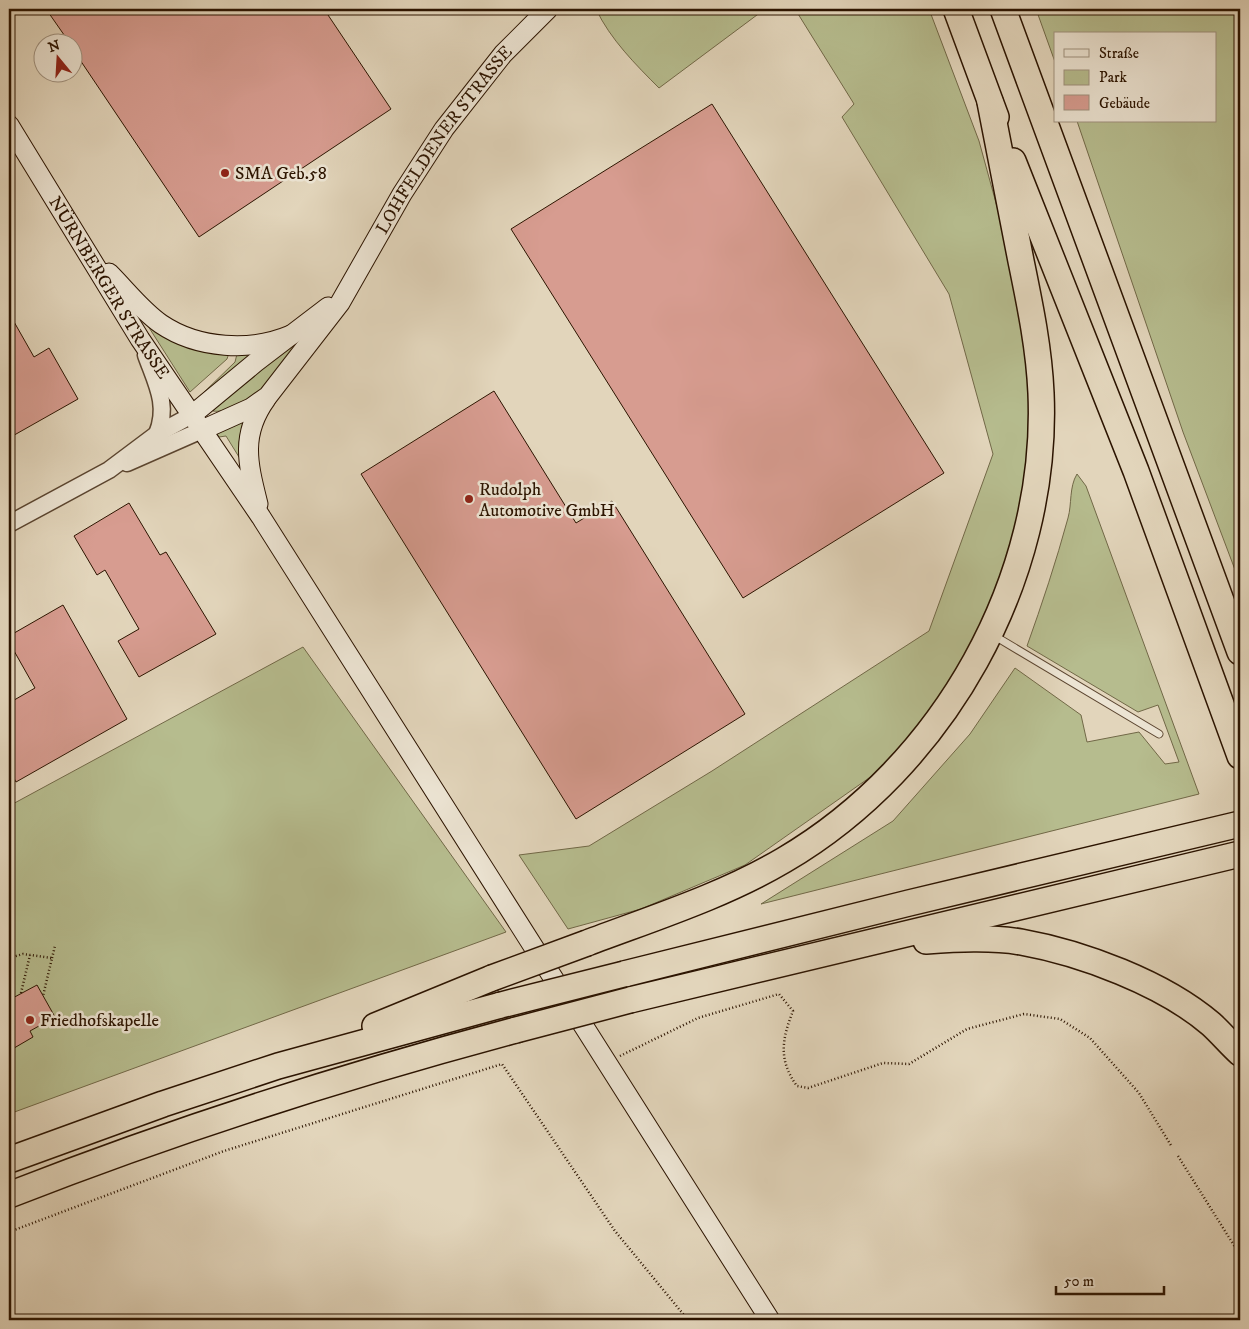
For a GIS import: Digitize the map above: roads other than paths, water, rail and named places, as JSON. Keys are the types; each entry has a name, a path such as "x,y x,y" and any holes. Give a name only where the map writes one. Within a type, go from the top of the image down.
{"highway":[{"path":"956,9 990,102 1136,471 1240,756"},
{"path":"1003,9 1240,652"},
{"path":"278,1066 492,978 741,884 785,860 827,831 866,799 890,776 935,725 963,684 990,633 1013,577 1032,504 1040,446 1041,395 1038,345 990,102"},
{"path":"9,1160 163,1104 278,1066 624,974 909,903 1240,824"},
{"path":"9,1195 169,1135 289,1095 516,1030 630,1000 1240,854"},
{"path":"863,945 953,940 1019,942 1076,955 1124,974 1169,996 1210,1023 1240,1053"}],"main road":[{"name":"LOHFELDENER STRASSE","path":"197,422 251,408 268,396 340,303 402,194 444,129 503,54 548,9"},
{"name":"NÜRNBERGER STRASSE","path":"9,125 85,246 140,339 261,517 770,1320"},
{"path":"85,246 144,309 160,324 177,333 204,342 234,346 274,342 291,335"},
{"name":"LOHFELDENER STRASSE","path":"197,422 291,335 320,315 352,280"},
{"path":"261,517 248,455 248,437 254,419 268,396"}],"street":[{"path":"140,339 162,402 163,414 157,434"},
{"path":"109,470 157,434 197,422"},
{"path":"9,524 109,470 136,460 197,422"}],"lane":[{"path":"990,633 1158,734"}],"place":[{"name":"SMA Geb.58","path":"225,173"},
{"name":"Rudolph Automotive GmbH","path":"469,499"},
{"name":"Friedhofskapelle","path":"30,1020"}]}
